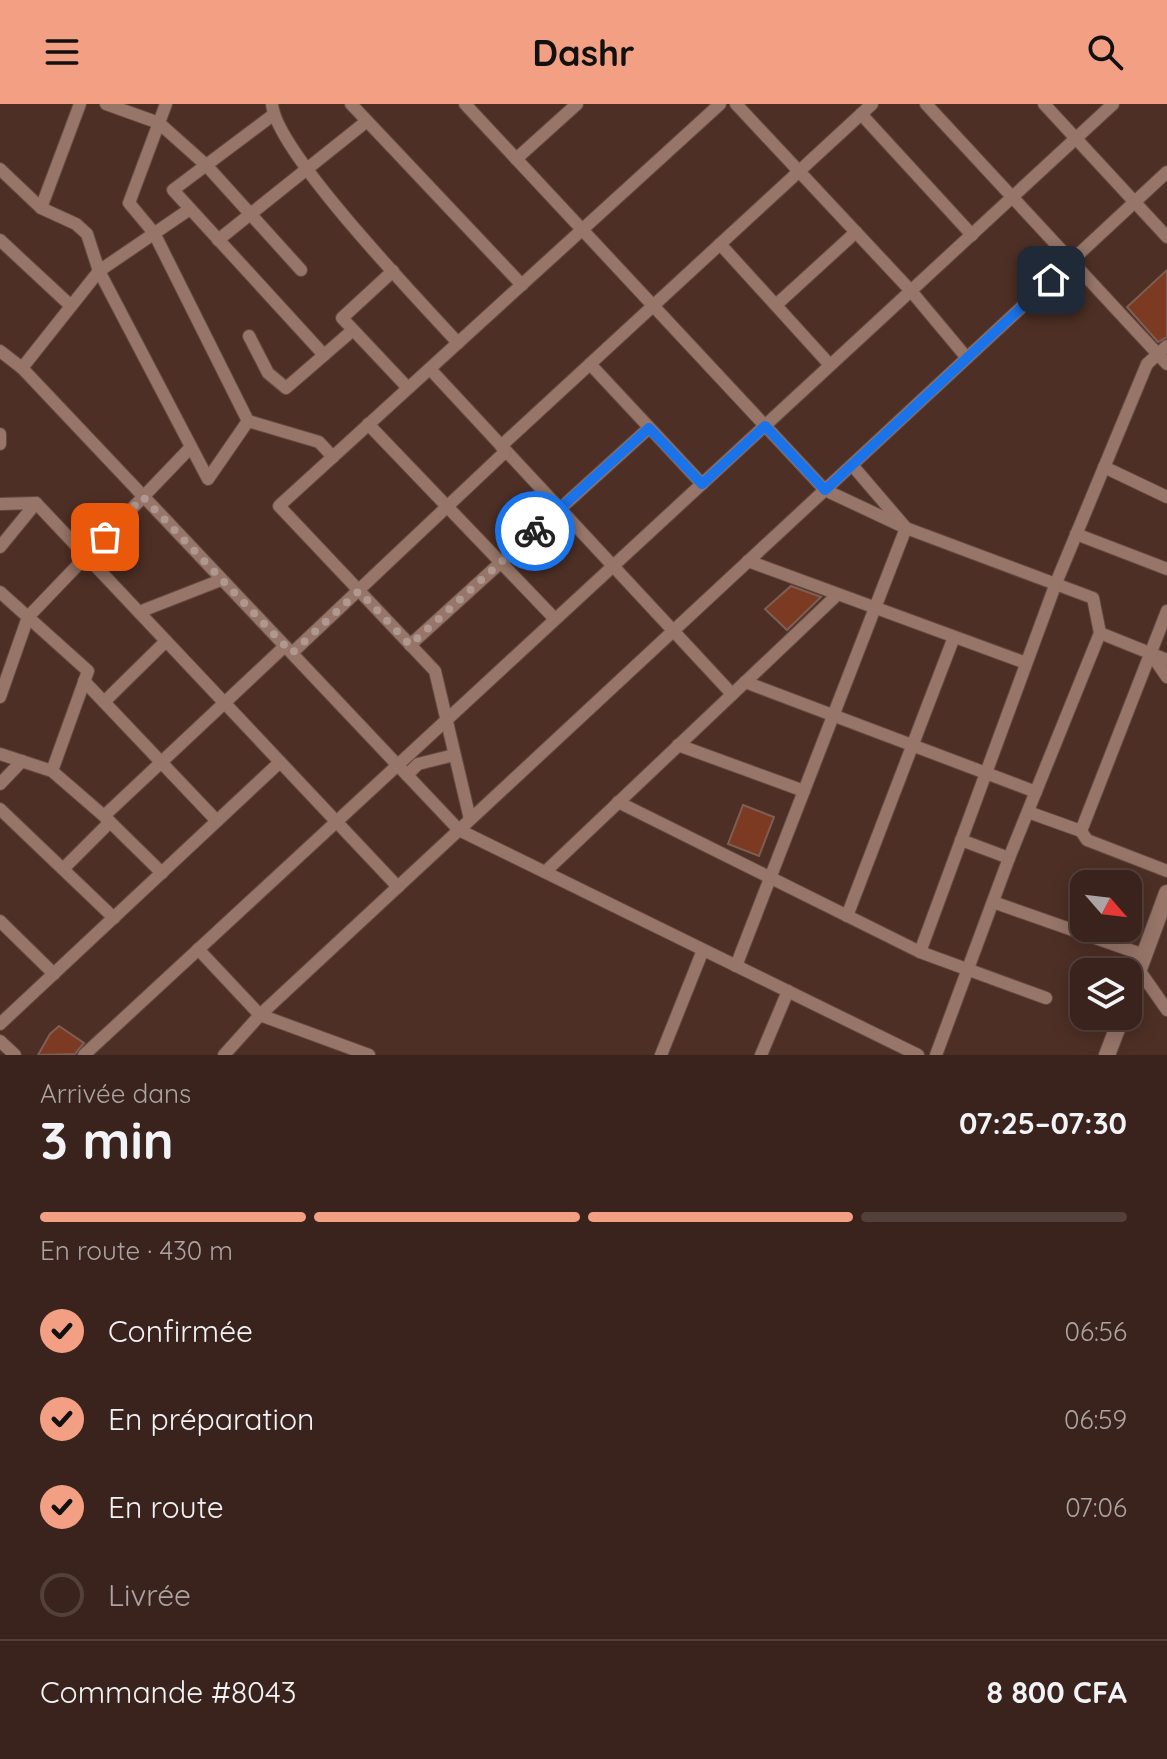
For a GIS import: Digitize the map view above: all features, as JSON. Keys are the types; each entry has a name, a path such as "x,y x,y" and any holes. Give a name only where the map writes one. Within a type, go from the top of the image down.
{"street":[{"path":"41,208 80,104"},
{"path":"106,104 159,123 206,165 301,270"},
{"path":"166,104 129,203 154,233 248,421 319,442 333,457"},
{"path":"351,104 522,285"},
{"path":"465,104 825,490 906,528 1093,598 1100,633 1009,858 936,1055"},
{"path":"516,159 577,104"},
{"path":"470,819 435,671 279,506 720,104"},
{"path":"736,104 911,291 967,358"},
{"path":"63,869 162,762 225,703 359,591 448,507 590,364 872,104"},
{"path":"920,952 1076,534 1147,364 1164,355 1071,261 926,104"},
{"path":"1044,104 1167,237"},
{"path":"84,1055 336,821 402,770 447,721 555,619 1113,104"},
{"path":"324,355 173,190 272,110 306,170 458,343"},
{"path":"861,114 972,235"},
{"path":"218,240 367,121"},
{"path":"0,169 41,208 76,224 87,234 99,271 208,479 248,421"},
{"path":"224,1055 260,1015 1167,172"},
{"path":"22,368 99,271 190,209"},
{"path":"776,305 856,232"},
{"path":"0,240 71,306"},
{"path":"720,244 830,365"},
{"path":"393,271 342,318 408,388"},
{"path":"249,336 268,373 286,388 353,330"},
{"path":"0,351 22,368 459,830 914,1054"},
{"path":"590,364 702,484"},
{"path":"430,369 732,694"},
{"path":"368,424 555,619"},
{"path":"410,645 649,428"},
{"path":"0,434 0,444"},
{"path":"0,697 28,617 191,447"},
{"path":"852,465 906,528"},
{"path":"1104,467 1167,497"},
{"path":"0,547 36,503"},
{"path":"0,504 36,503 398,887"},
{"path":"736,966 906,528"},
{"path":"1076,534 1167,569"},
{"path":"748,561 1026,663"},
{"path":"139,612 221,580"},
{"path":"0,592 88,671 52,771"},
{"path":"545,872 837,595"},
{"path":"1081,831 1167,611"},
{"path":"1100,633 1167,660"},
{"path":"847,916 954,637"},
{"path":"104,702 166,641"},
{"path":"1151,654 1167,677"},
{"path":"84,681 217,821"},
{"path":"745,682 1036,792"},
{"path":"678,745 804,791"},
{"path":"0,754 52,771 162,873"},
{"path":"402,770 454,755"},
{"path":"0,784 22,761"},
{"path":"0,1024 280,762"},
{"path":"618,802 920,952 1046,998"},
{"path":"0,809 114,918"},
{"path":"1028,812 1081,831 1087,840 1167,871"},
{"path":"961,840 1009,858"},
{"path":"993,902 1129,958"},
{"path":"1142,961 1165,904"},
{"path":"0,921 54,974"},
{"path":"198,949 260,1015 347,1051 369,1055"},
{"path":"661,1055 703,950"},
{"path":"1142,965 1167,1010"},
{"path":"764,1054 788,991"},
{"path":"1107,1055 1117,1030"},
{"path":"0,1041 15,1055"}],"building":[{"path":"1167,270 1167,337 1158,342 1127,307"},
{"path":"791,586 821,597 787,630 765,609"},
{"path":"743,805 774,817 759,856 728,844"},
{"path":"59,1026 84,1043 75,1054 38,1055 50,1034"}],"way so far":[{"path":"105,537 143,497 292,653 359,591 410,645 535,531"}],"route":[{"path":"535,531 649,428 702,484 765,426 825,490 1051,280"}]}
